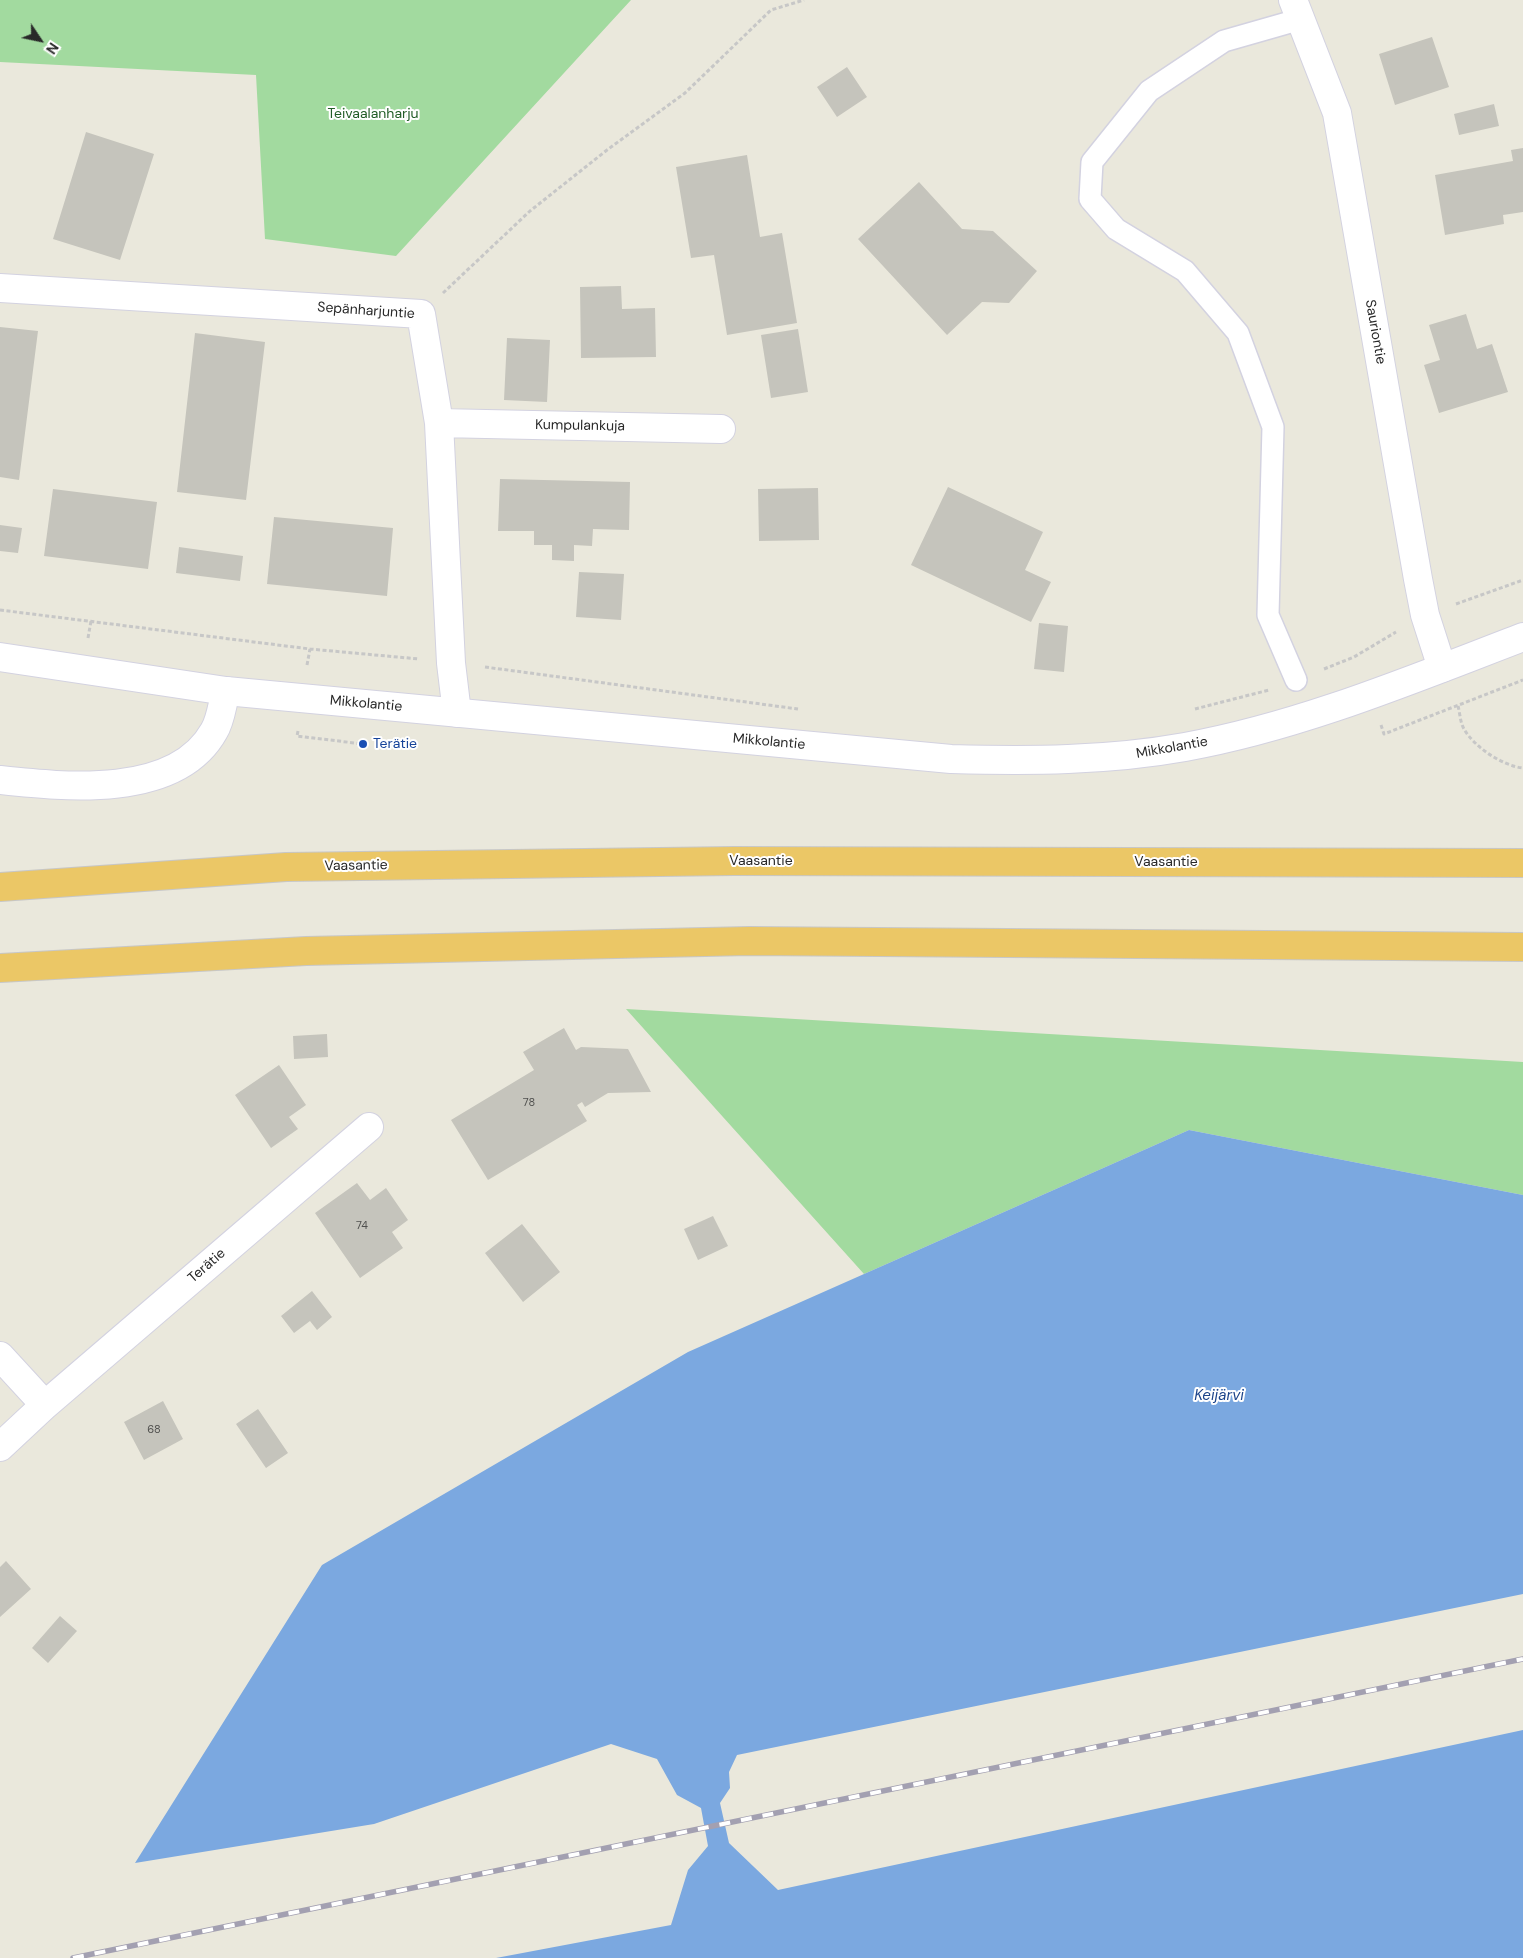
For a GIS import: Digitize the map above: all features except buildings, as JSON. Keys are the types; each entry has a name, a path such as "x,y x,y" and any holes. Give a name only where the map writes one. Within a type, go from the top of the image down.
{"highway":[{"name":"Vaasantie","path":"0,887 286,867 734,861 1523,863"},
{"path":"0,968 306,951 739,941 1523,947"}],"street":[{"name":"Sauriontie","path":"1297,10 1337,113 1425,615 1442,668"},
{"name":"Sepänharjuntie","path":"0,288 421,314 439,423 451,662 457,713"},
{"name":"Kumpulankuja","path":"439,423 721,429"},
{"name":"Mikkolantie","path":"0,657 226,691 951,759 1099,758 1140,754 1230,738 1369,696 1523,637"},
{"path":"0,780 31,784 118,785 136,782 171,770 192,759 215,730 226,691"},
{"name":"Terätie","path":"0,1447 45,1405 369,1127"},
{"path":"0,1356 45,1405"}],"lane":[{"path":"1296,680 1268,615 1273,427 1238,333 1185,271 1116,229 1090,199 1092,162 1149,91 1224,41 1297,10"}],"path":[{"path":"421,314 530,211 607,150 686,93 771,10 804,0"},
{"path":"1192,710 1266,692 1354,657 1425,615 1523,580"},
{"path":"0,610 310,649 451,662 802,710"},
{"path":"1458,706 1464,729 1473,740 1500,760 1523,768"}],"green space":[{"name":"Teivaalanharju","path":"0,0 631,0 396,256 265,239 256,75 0,62"},
{"path":"626,1009 1523,1062 1523,1195 1189,1130 864,1274"}],"water":[{"name":"Keijärvi","path":"1189,1130 1523,1195 1523,1594 737,1755 729,1772 730,1788 720,1803 729,1843 778,1890 1523,1730 1523,1958 496,1958 671,1925 688,1870 708,1846 701,1808 677,1795 657,1759 611,1744 374,1824 135,1863 322,1565 688,1352"}],"railway":[{"path":"73,1958 1523,1659"}],"place":[{"name":"Terätie","path":"363,744"}]}
